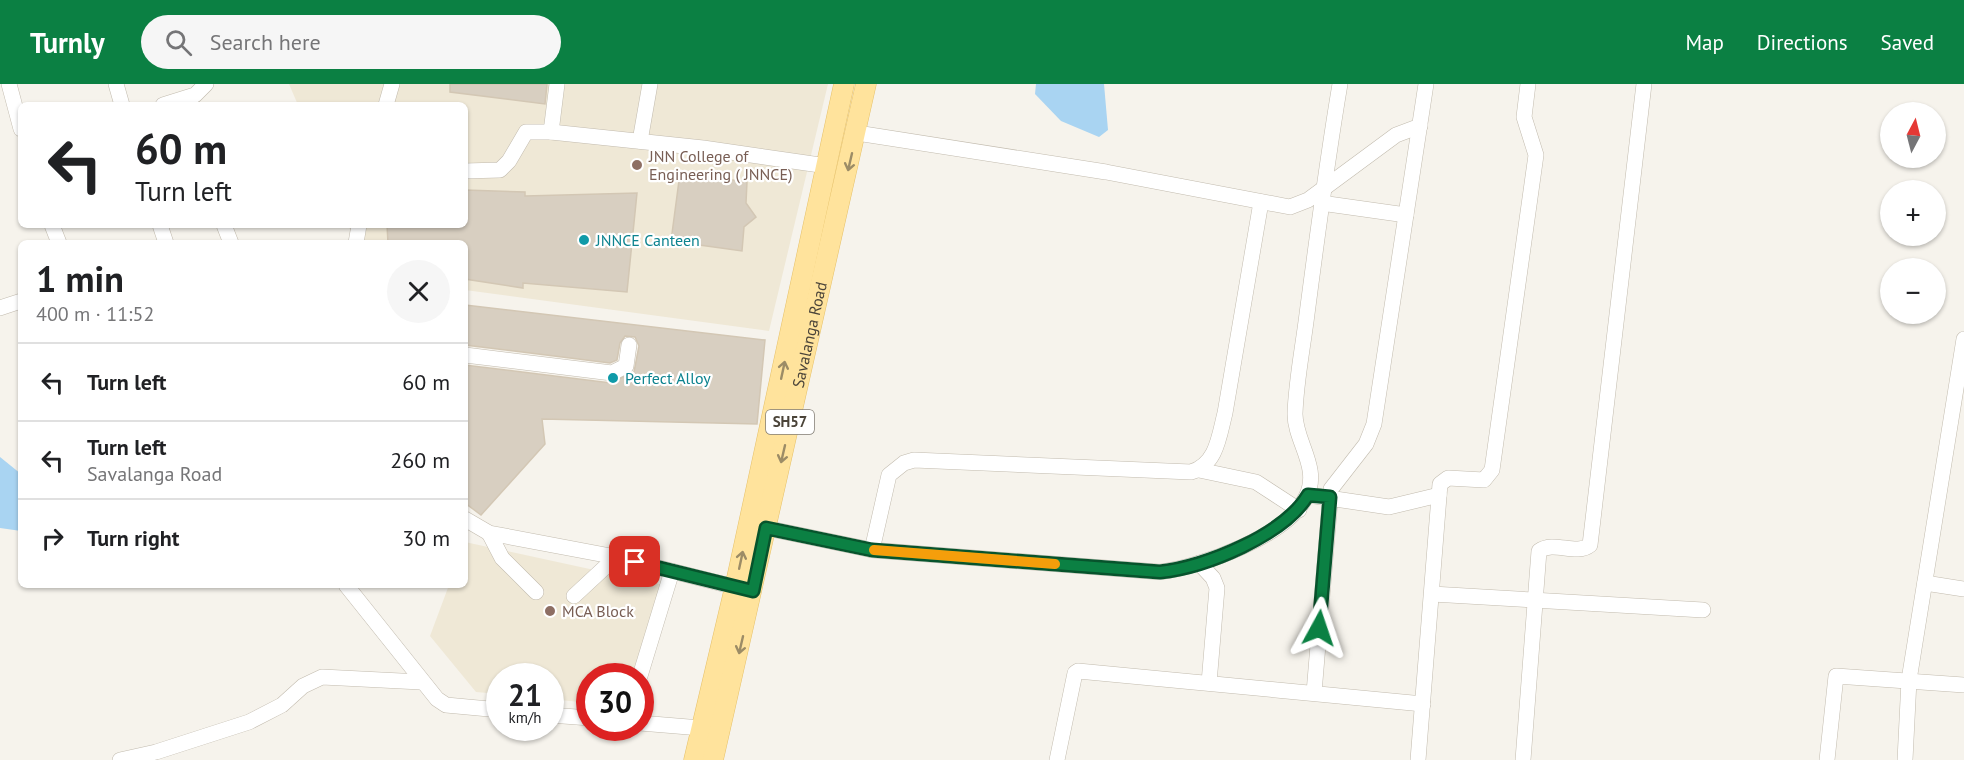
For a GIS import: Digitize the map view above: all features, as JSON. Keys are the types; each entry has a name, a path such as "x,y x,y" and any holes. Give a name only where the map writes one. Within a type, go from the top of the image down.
{"main road":[{"name":"Savalanga Road","path":"713,760 744,589 844,84"},
{"name":"Savalanga Road","path":"694,760 701,728 744,589 766,528 857,133 866,84"}],"street":[{"path":"9,84 18,118"},
{"path":"116,84 121,102"},
{"path":"173,102 195,95 206,84"},
{"path":"387,102 392,84"},
{"path":"551,132 556,84"},
{"path":"640,141 650,84"},
{"path":"766,528 872,550 1160,572 1198,563 1271,533 1299,510 1308,495 1311,470 1295,415 1322,196 1340,84"},
{"path":"1314,693 1330,497 1334,483 1366,444 1374,424 1426,84"},
{"path":"1418,760 1440,484 1444,480 1484,480 1492,470 1536,154 1524,117 1528,84"},
{"path":"1523,760 1539,551 1549,546 1582,549 1590,544 1644,84"},
{"path":"857,133 1106,172 1290,207 1322,196 1396,135 1420,126"},
{"path":"468,171 500,170 509,161 526,132 551,132 640,141 828,166"},
{"path":"1322,196 1406,215"},
{"path":"1199,470 1213,456 1225,413 1261,202"},
{"path":"0,308 18,302"},
{"path":"1905,760 1910,680 1964,339"},
{"path":"468,355 612,373 626,366 629,345"},
{"path":"872,550 889,475 904,463 914,460 1191,472 1199,470 1256,482 1299,510"},
{"path":"1308,495 1389,507 1440,495"},
{"path":"468,521 489,533 616,557 744,589"},
{"path":"489,533 502,558 536,592"},
{"path":"574,596 616,557"},
{"path":"1198,563 1213,578 1217,588 1209,683"},
{"path":"644,663 672,571"},
{"path":"1925,583 1964,590"},
{"path":"348,588 421,682 446,705 486,709"},
{"path":"1432,594 1703,610"},
{"path":"1057,760 1075,673 1078,671 1423,704"},
{"path":"1827,760 1836,676 1964,685"},
{"path":"120,760 156,752 249,722 282,705 303,686 322,677 421,682"},
{"path":"654,724 701,728"}],"shaded area":[{"name":"JNN College of Engineering ( JNNCE)","path":"289,84 828,84 769,331 468,290 468,240 355,240 349,228 468,228 468,102 297,102"},
{"name":"MCA Block","path":"468,543 668,586 648,663 576,663 576,702 564,700 564,663 486,663 486,693 476,692 430,636 448,588 468,588"}],"water":[{"path":"1036,84 1104,84 1108,130 1099,137 1061,121 1035,94"},
{"path":"0,457 18,472 18,531 0,528"}],"building":[{"path":"450,84 547,84 545,104 450,92"},
{"path":"680,173 747,182 746,203 756,217 744,227 742,251 671,241"},
{"path":"468,190 525,192 525,196 637,193 627,292 523,283 523,288 468,279 468,240 388,240 387,228 468,228"},
{"name":"Perfect Alloy","path":"468,305 765,340 757,424 542,419 545,444 481,515 468,505 468,365 611,383 634,372 639,346 635,337 625,336 620,343 617,360 610,363 468,345"}],"slow traffic":[{"path":"874,550 1055,564"}],"place":[{"name":"JNN College of Engineering ( JNNCE)","path":"637,165"},
{"name":"JNNCE Canteen","path":"584,240"},
{"name":"Perfect Alloy","path":"613,378"},
{"name":"MCA Block","path":"550,611"}],"route":[{"path":"635,562 753,591 766,528 872,550 1160,572 1198,563 1271,533 1299,510 1308,495 1330,497 1319,628"}]}
